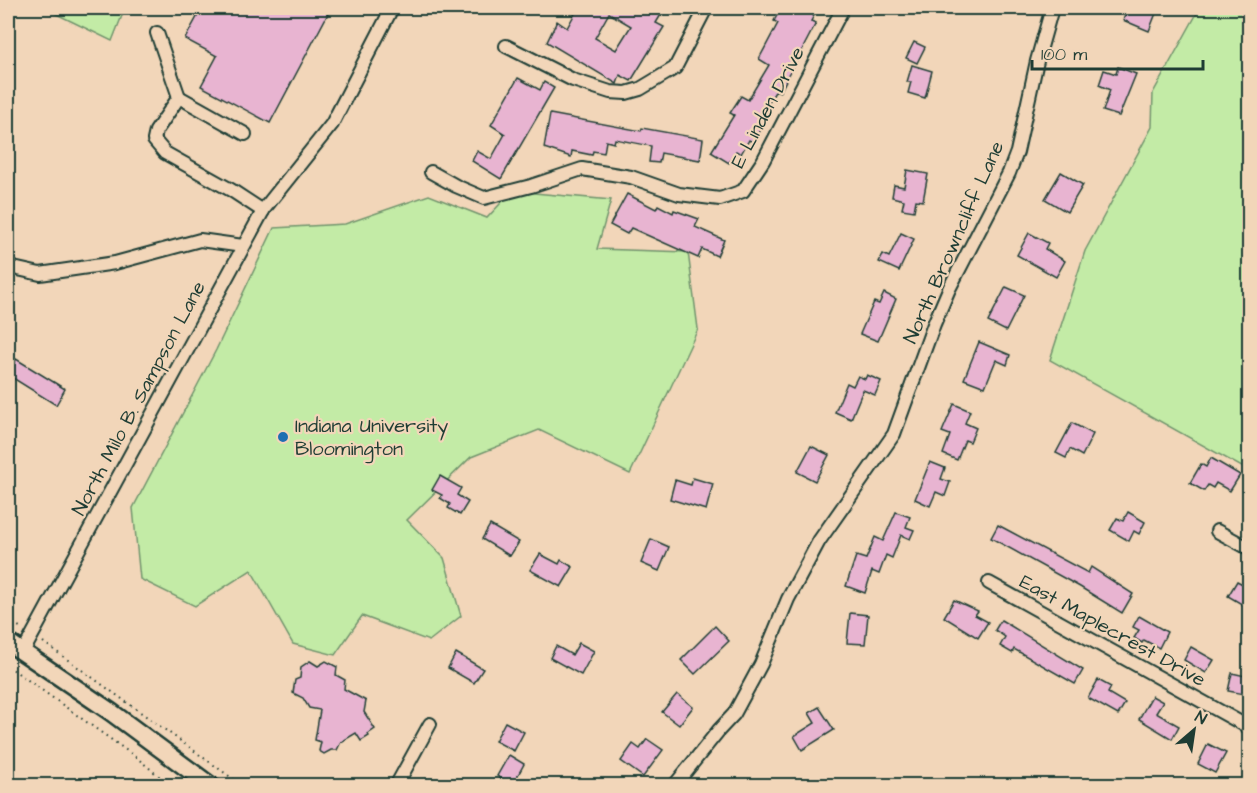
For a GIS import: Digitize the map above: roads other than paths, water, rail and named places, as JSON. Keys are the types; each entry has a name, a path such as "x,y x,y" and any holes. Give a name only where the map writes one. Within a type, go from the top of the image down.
{"highway":[{"path":"8,642 111,712 211,786"}],"street":[{"name":"North Milo B. Sampson Lane","path":"23,652 263,211 332,124 392,8"},
{"path":"506,46 573,80 610,92 626,93 640,89 675,68 706,8"},
{"name":"E Linden Drive","path":"431,172 484,198 531,186 582,169 631,177 679,194 720,199 743,191 763,161 843,8"},
{"name":"North Browncliff Lane","path":"674,786 734,714 761,664 789,599 819,541 894,434 949,289 1009,173 1017,152 1037,61 1052,8"},
{"path":"157,33 179,97 245,134"},
{"path":"179,97 156,131 154,140 165,153 263,211"},
{"path":"9,267 40,274 114,263 200,240 243,246"},
{"path":"1217,531 1250,549"},
{"name":"East Maplecrest Drive","path":"989,583 1250,728"},
{"path":"396,786 430,724"},
{"path":"1247,786 1250,781"}],"place":[{"name":"Indiana University Bloomington","path":"283,437"}]}
